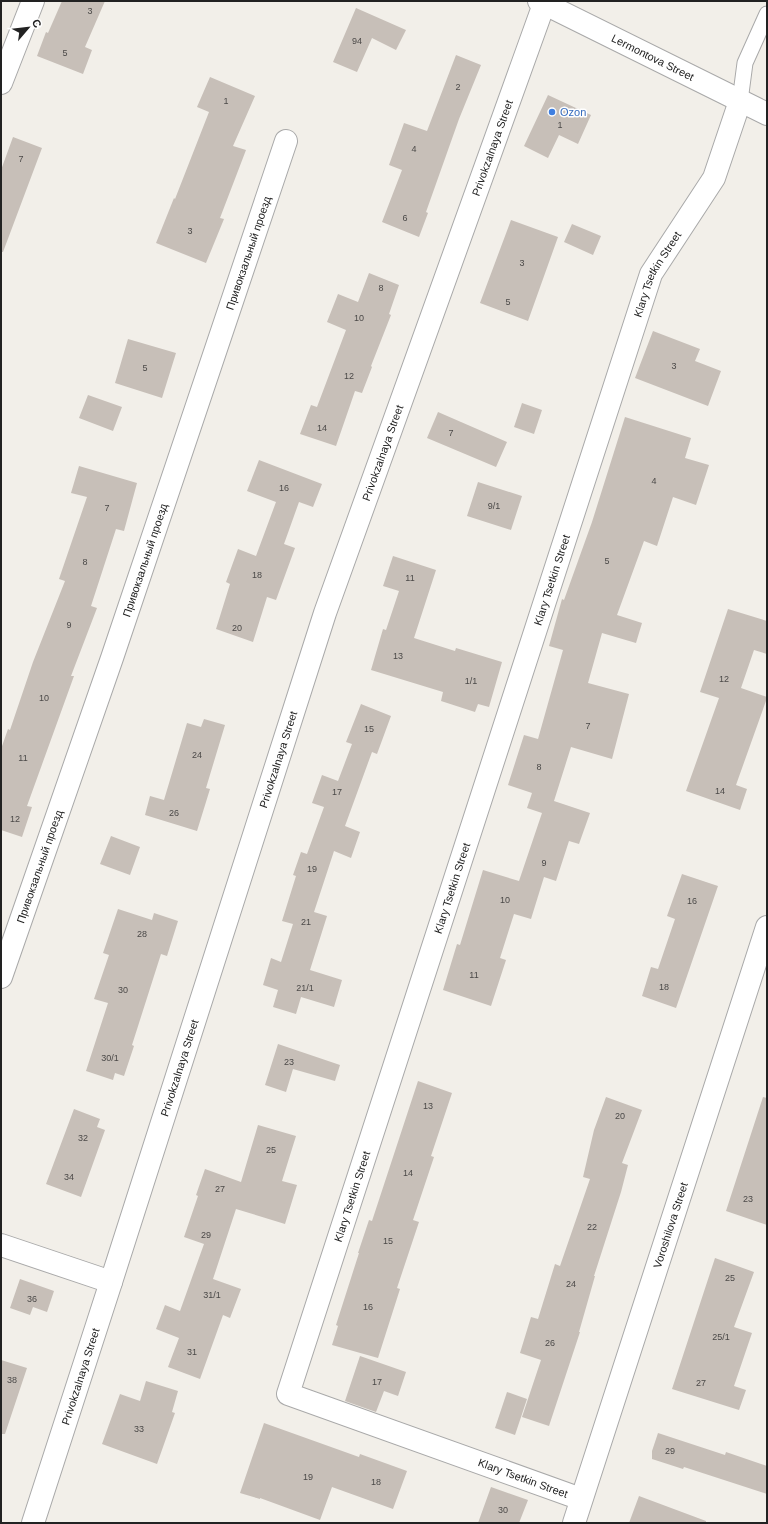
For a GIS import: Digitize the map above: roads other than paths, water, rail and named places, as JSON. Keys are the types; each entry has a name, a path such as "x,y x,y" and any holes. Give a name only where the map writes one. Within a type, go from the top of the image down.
{"street":[{"path":"1,83 33,1"},
{"name":"Lermontova Street","path":"542,2 767,114"},
{"name":"Privokzalnaya Street","path":"33,1523 325,613 542,2"},
{"name":"Klary Tsetkin Street","path":"581,1499 288,1394 651,274 714,178 740,101"},
{"name":"Привокзальный проезд","path":"1,978 114,650 286,141"},
{"name":"Voroshilova Street","path":"574,1523 767,927"},
{"path":"1,1245 111,1282"}],"lane":[{"path":"740,101 745,63 767,14"}],"place":[{"name":"Ozon","path":"552,112"}]}
